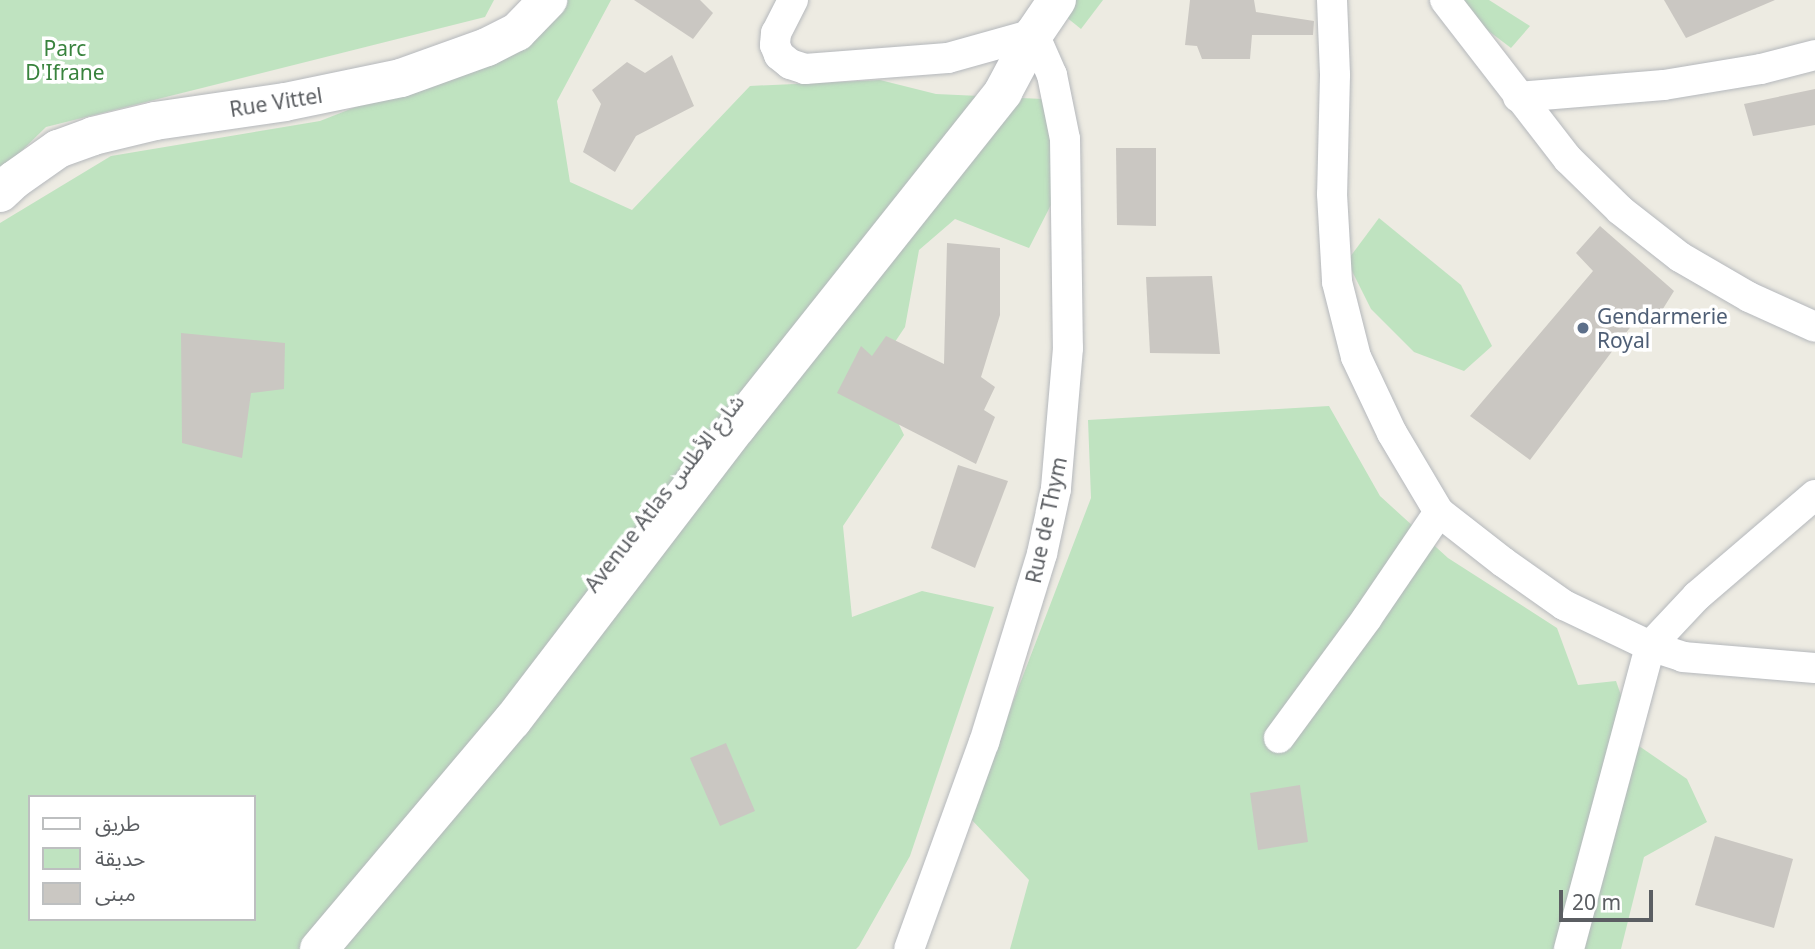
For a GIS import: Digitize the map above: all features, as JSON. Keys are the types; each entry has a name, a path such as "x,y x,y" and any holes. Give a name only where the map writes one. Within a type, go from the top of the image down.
{"street":[{"name":"Rue Vittel","path":"0,193 58,149 93,136 155,121 285,102 401,78 487,47 517,32 548,0"},
{"path":"793,0 776,33 775,45 779,55 790,64 806,69 948,58 1034,34"},
{"name":"Avenue Atlas شارع الأطلس","path":"319,949 512,721 737,427 1003,92 1034,34 1057,0"},
{"path":"1332,0 1335,75 1332,194 1338,282 1356,357 1392,433 1439,512 1564,605 1650,646 1683,657 1815,668"},
{"path":"1445,0 1567,159 1619,210 1680,257 1749,297 1815,327"},
{"name":"Avenue Atlas شارع الأطلس","path":"290,949 343,893 529,665 985,83 1034,34"},
{"name":"Rue de Thym","path":"909,949 984,742 1042,554 1056,489 1068,348 1067,182 1060,104 1052,75 1034,34"},
{"path":"1518,97 1664,85 1761,69 1815,55"},
{"path":"1569,949 1650,646 1697,596 1815,495"},
{"path":"1279,738 1367,618 1439,512"}],"green space":[{"name":"Parc D'Ifrane","path":"0,0 494,0 485,17 46,127 0,172"},
{"path":"552,0 611,0 557,101 570,182 632,210 750,86 880,80 936,94 1043,99 1058,191 1029,248 955,219 919,250 905,327 874,373 904,435 843,526 852,617 922,591 994,607 910,856 856,949 0,949 0,223 111,156 320,121 526,40"},
{"path":"1045,0 1103,0 1081,29"},
{"path":"1463,0 1489,0 1530,26 1511,48 1486,29"},
{"path":"1379,218 1461,285 1492,346 1464,371 1414,352 1371,309 1347,261"},
{"path":"1329,406 1380,496 1448,558 1557,628 1578,685 1616,681 1639,746 1687,779 1707,822 1644,857 1621,949 1010,949 1029,880 969,817 1091,498 1088,420"}],"building":[{"path":"634,0 700,0 713,13 693,39"},
{"path":"1190,0 1254,0 1256,12 1314,21 1313,35 1252,35 1250,59 1202,59 1197,46 1185,45"},
{"path":"1664,0 1775,0 1686,38"},
{"path":"672,55 694,106 636,136 615,172 583,152 601,104 592,90 627,62 645,73"},
{"path":"1815,89 1815,125 1753,136 1744,104"},
{"path":"1116,148 1156,148 1156,226 1117,225"},
{"path":"1600,226 1674,291 1648,333 1635,321 1530,460 1470,416 1593,271 1576,253"},
{"path":"947,243 1000,248 1000,315 981,377 995,387 984,410 995,417 976,464 837,393 861,346 872,356 886,336 944,364"},
{"path":"1212,276 1220,354 1150,353 1146,277"},
{"path":"181,333 285,343 284,389 251,393 242,458 182,443"},
{"path":"958,465 1008,481 975,568 931,548"},
{"path":"726,743 755,811 720,826 690,758"},
{"path":"1300,785 1308,842 1258,850 1250,793"},
{"path":"1715,836 1793,859 1774,928 1695,905"}],"place":[{"name":"Gendarmerie Royal","path":"1583,328"}]}
